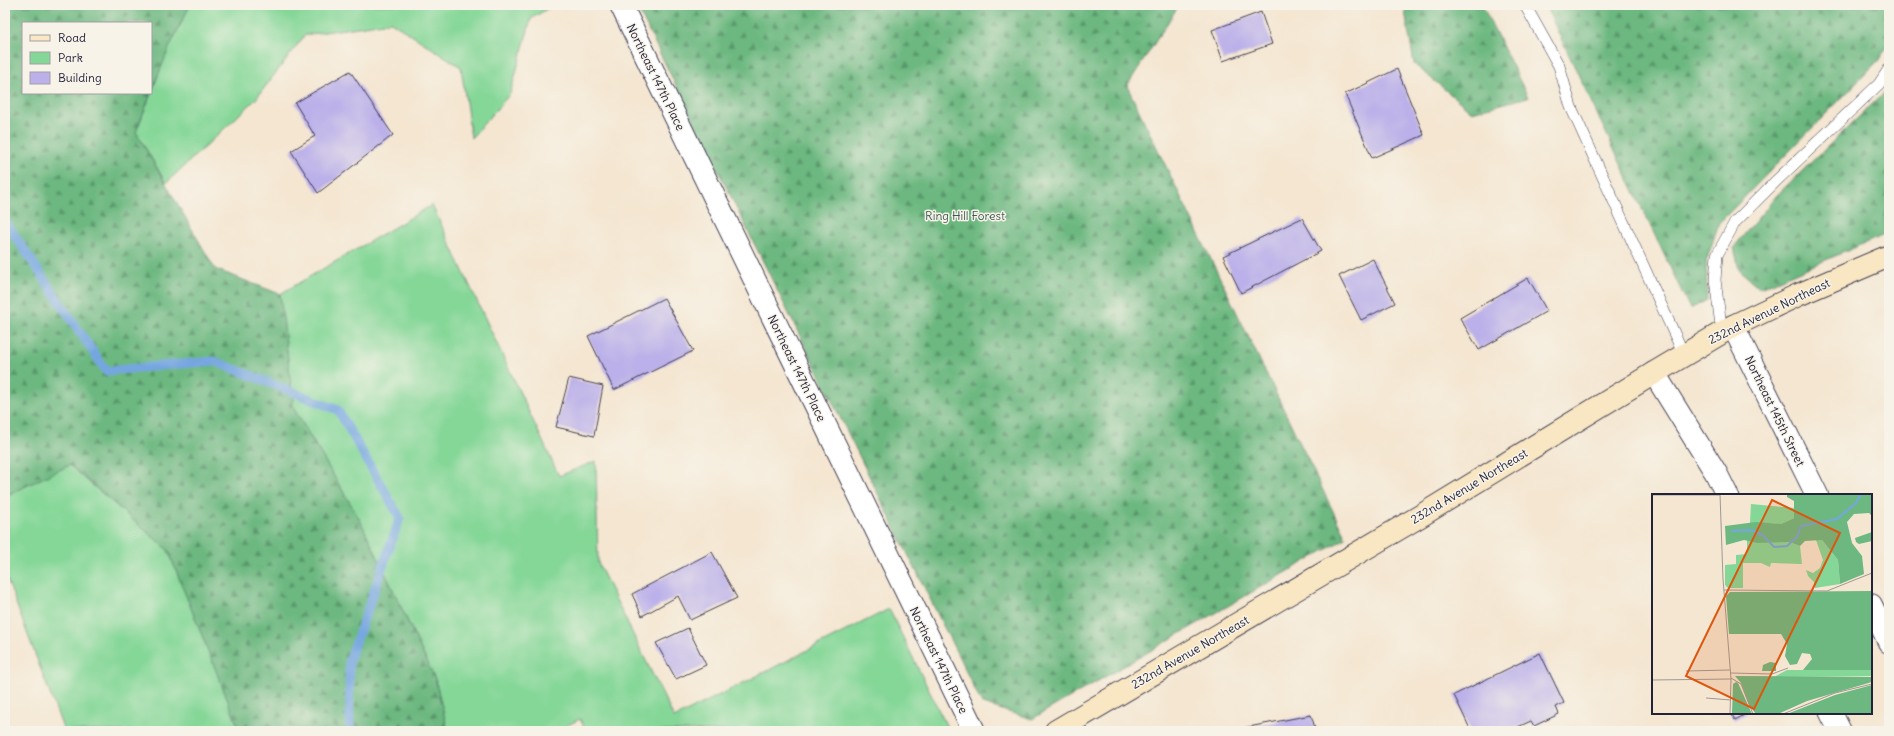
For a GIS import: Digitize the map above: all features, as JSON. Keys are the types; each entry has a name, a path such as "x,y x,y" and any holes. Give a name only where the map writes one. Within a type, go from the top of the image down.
{"street":[{"name":"Northeast 147th Place","path":"621,5 974,731"},
{"name":"232nd Avenue Northeast","path":"1056,731 1422,515 1654,372 1728,330 1798,295 1889,256"},
{"name":"Northeast 145th Street","path":"1728,330 1816,494"},
{"path":"1654,372 1716,473 1726,494"},
{"path":"1872,607 1889,642"},
{"path":"1832,714 1840,731"}],"lane":[{"path":"1525,5 1559,66 1571,107 1620,211 1684,355"},
{"path":"1728,330 1715,280 1717,255 1735,222 1777,180 1879,84 1889,69"}],"green space":[{"path":"5,5 190,5 169,48 152,91 152,22 22,22 22,94 151,94 136,132 215,269 280,294 294,409 360,520 435,679 448,731 240,731 168,550 70,465 5,496"},
{"path":"190,5 553,5 531,19 510,94 471,138 461,67 391,22 305,35 255,100 166,183 136,132 169,48"},
{"name":"Ring Hill Forest","path":"636,5 1179,5 1127,86 1346,538 1032,719 982,704"},
{"path":"1404,5 1482,5 1528,97 1472,112 1414,64"},
{"path":"1545,5 1889,5 1889,44 1878,61 1719,223 1706,262 1707,300 1690,309"},
{"path":"1889,88 1889,233 1760,288 1739,270 1734,247 1777,195"},
{"path":"432,205 559,476 596,461 598,563 674,718 889,609 949,731 586,731 580,719 556,731 448,731 435,679 360,520 294,409 280,294"},
{"path":"69,465 168,550 240,731 64,731 5,574 5,496"}],"building":[{"path":"1261,12 1272,44 1223,61 1212,30"},
{"path":"1397,69 1424,135 1372,158 1345,94"},
{"path":"350,71 393,135 318,193 291,151 315,136 295,103"},
{"path":"1302,218 1321,251 1241,293 1223,256"},
{"path":"1373,259 1395,303 1361,320 1339,276"},
{"path":"1528,278 1547,311 1479,350 1460,318"},
{"path":"664,298 693,351 614,390 588,336"},
{"path":"569,378 603,386 594,436 556,427"},
{"path":"712,552 737,598 690,620 678,596 642,616 632,594"},
{"path":"688,628 706,665 676,679 656,643"},
{"path":"1540,653 1564,703 1556,707 1559,714 1534,726 1531,721 1509,731 1471,731 1454,695"},
{"path":"1732,714 1746,714 1735,720"},
{"path":"1311,715 1316,731 1239,731 1238,729"}],"waterway":[{"path":"5,221 106,371 214,361 338,410 400,518 349,661 350,731"}]}
